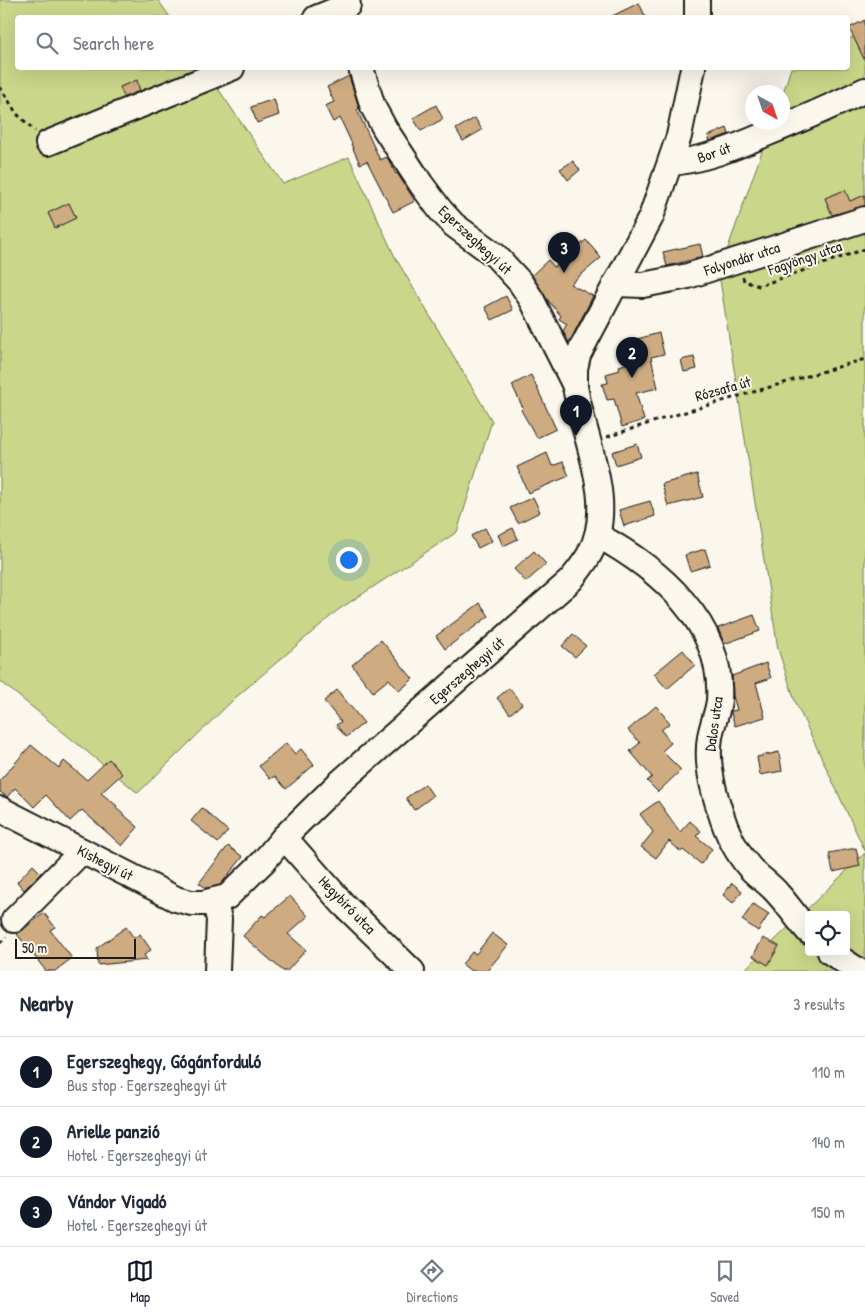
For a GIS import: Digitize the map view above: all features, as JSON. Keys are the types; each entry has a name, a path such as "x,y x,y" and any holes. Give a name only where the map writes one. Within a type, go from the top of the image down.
{"street":[{"path":"697,0 697,15"},
{"path":"326,15 348,8"},
{"path":"48,143 227,70"},
{"name":"Egerszeghegyi út","path":"362,70 373,107 389,136 421,184 454,225 496,256 520,282 532,300 575,386"},
{"name":"Egerszeghegyi út","path":"214,901 227,897 263,862 284,837 383,744 560,590 589,555 597,535 601,506 598,484 575,386 575,369 578,355 650,216 671,163 679,136 693,70"},
{"name":"Bor út","path":"671,163 691,161 744,143 822,111 865,90"},
{"name":"Folyondár utca","path":"615,284 643,285 688,276 865,219"},
{"name":"Dalos utca","path":"597,535 622,549 671,587 685,602 706,635 714,657 718,679 719,701 710,737 709,754 710,775 720,812 729,835 751,869 777,893 805,927"},
{"name":"Kishegyi út","path":"0,809 176,899 191,903 214,901"},
{"name":"Hegybíró utca","path":"284,837 342,904 412,971"},
{"path":"14,920 82,851"},
{"path":"214,901 219,919 217,971"},
{"path":"836,956 859,971"}],"path":[{"path":"0,87 17,114 48,143"},
{"name":"Fagyöngy utca","path":"737,260 744,281 760,286 865,249"},
{"name":"Rózsafa út","path":"588,443 665,418 865,359"}],"green space":[{"path":"0,0 158,0 169,15 15,15 15,70 205,70 283,184 349,157 395,257 492,421 457,532 338,610 234,699 138,793 0,681"},
{"path":"865,33 865,851 795,701 778,649 717,261 724,259 770,130 790,130 790,85 786,85 790,70 850,70 850,38"},
{"path":"865,853 865,971 743,971 805,911 805,956 850,956 850,911 805,911"}],"building":[{"path":"639,3 645,15 614,15"},
{"path":"865,20 865,61 850,30 850,28"},
{"path":"349,76 359,108 357,110 380,160 387,157 396,174 415,201 393,212 367,161 360,164 340,118 333,122 325,106 334,102 327,87"},
{"path":"137,80 140,91 124,97 120,87"},
{"path":"274,99 279,115 257,123 251,107"},
{"path":"436,105 443,119 421,131 413,118"},
{"path":"475,118 482,130 463,141 456,129"},
{"path":"727,128 729,134 710,141 708,136"},
{"path":"573,161 580,170 568,180 560,169"},
{"path":"845,190 850,201 865,195 865,206 832,215 825,198"},
{"path":"69,203 76,218 55,228 48,213"},
{"path":"586,240 601,258 570,284 593,296 569,343 563,331 567,324 559,319 561,316 547,299 532,275 548,260 554,267"},
{"path":"700,244 703,257 667,266 663,252"},
{"path":"506,296 513,310 492,320 485,307"},
{"path":"659,333 664,354 651,357 658,388 636,393 644,420 622,427 614,399 607,400 602,384 608,383 606,374 620,370 619,366 635,361 630,341"},
{"path":"694,357 697,369 684,372 681,360"},
{"path":"531,375 556,429 537,438 521,410 523,408 512,385"},
{"path":"637,444 641,457 616,465 612,452"},
{"path":"547,453 552,466 563,462 569,476 528,493 517,467"},
{"path":"697,474 703,497 668,506 662,484"},
{"path":"533,497 540,512 518,523 510,508"},
{"path":"650,501 655,516 624,526 619,510"},
{"path":"485,528 492,541 478,548 471,536"},
{"path":"513,528 518,539 503,546 498,535"},
{"path":"705,549 710,565 690,571 685,555"},
{"path":"534,551 546,564 526,582 514,569"},
{"path":"480,603 489,616 445,649 436,636"},
{"path":"754,615 760,631 724,644 718,628"},
{"path":"573,634 586,646 575,657 562,646"},
{"path":"381,640 413,679 399,691 389,679 373,692 352,665"},
{"path":"683,650 695,665 667,689 654,674"},
{"path":"766,663 771,678 756,683 765,717 735,726 731,713 731,711 737,710 733,696 732,676"},
{"path":"509,688 522,704 510,714 497,698"},
{"path":"337,690 364,723 346,737 336,725 341,722 324,701"},
{"path":"656,706 670,723 661,730 671,743 662,751 681,770 658,792 647,781 652,777 630,751 640,743 628,730"},
{"path":"286,743 295,754 301,749 314,765 286,789 275,776 270,779 259,766"},
{"path":"31,745 59,768 64,761 87,780 109,759 122,774 101,793 138,827 122,846 82,810 70,821 46,795 34,807 15,788 7,797 0,792 0,780"},
{"path":"779,752 782,771 760,775 757,757"},
{"path":"425,784 433,796 414,810 406,798"},
{"path":"658,801 680,832 690,821 701,831 696,836 712,849 701,864 683,850 681,852 669,841 656,858 641,847 653,832 640,814"},
{"path":"202,808 228,831 218,843 191,821"},
{"path":"228,846 243,857 220,885 206,888 199,883"},
{"path":"856,848 860,866 833,872 829,853"},
{"path":"33,865 41,873 24,890 17,882"},
{"path":"732,883 742,891 733,903 723,895"},
{"path":"290,896 308,916 288,934 306,950 287,971 283,971 243,936 262,915 265,917"},
{"path":"753,904 769,914 758,931 742,920"},
{"path":"44,913 55,927 50,930 72,958 55,971 46,971 17,934"},
{"path":"126,927 134,938 140,934 151,950 144,955 147,960 98,965 97,948"},
{"path":"492,933 508,945 487,971 471,971 462,964 472,952 476,954"},
{"path":"763,938 779,946 768,965 753,956"}],"place":[{"name":"Vándor Vigadó","path":"564,273"},
{"name":"Arielle panzió","path":"632,378"},
{"name":"Egerszeghegy, Gógánforduló","path":"576,436"}]}
